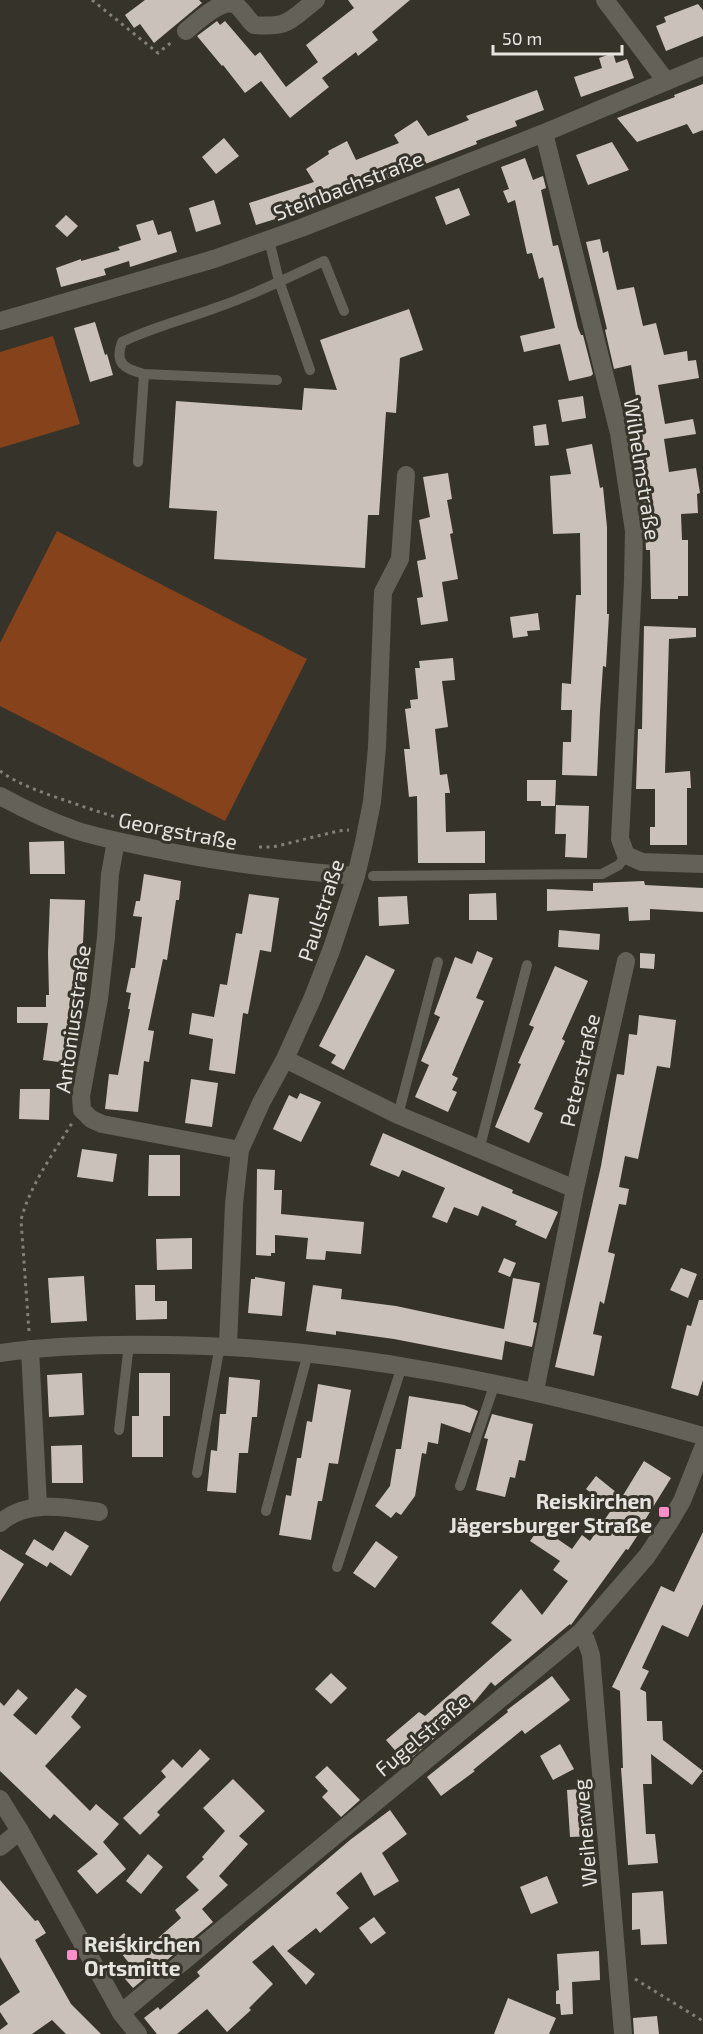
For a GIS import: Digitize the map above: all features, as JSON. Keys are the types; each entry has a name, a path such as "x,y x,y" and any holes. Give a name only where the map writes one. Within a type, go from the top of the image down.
{"street":[{"path":"186,31 219,3 236,4 254,25 273,27 285,25 316,0"},
{"path":"605,0 666,81"},
{"name":"Steinbachstraße","path":"0,321 135,283 269,240 544,133 703,66"},
{"name":"Wilhelmstraße","path":"544,133 619,433 634,531 620,839 626,855"},
{"name":"Paulstraße","path":"224,1345 240,1150 261,1103 285,1059 364,876 377,747 383,592 400,559 406,475"},
{"name":"Georgstraße","path":"0,796 75,830 116,841 191,857 261,868 364,876"},
{"name":"Antoniusstraße","path":"116,841 110,874 99,999 81,1096 82,1110 91,1119 102,1124 240,1150"},
{"path":"626,855 642,862 703,864"},
{"name":"Peterstraße","path":"535,1391 575,1190 626,961"},
{"path":"285,1059 398,1115 575,1190"},
{"path":"0,1353 30,1349 129,1344 224,1345 308,1353 402,1366 535,1391 703,1436"},
{"path":"30,1349 38,1506"},
{"name":"Fugelstraße","path":"121,2013 581,1632 647,1556 669,1523 682,1501 703,1448"},
{"path":"0,1523 7,1516 38,1506 62,1506 99,1512"},
{"name":"Weiherweg","path":"581,1632 591,1655 623,2034"},
{"path":"0,1798 121,2013 137,2034"},
{"path":"0,1847 20,1831"}],"lane":[{"path":"269,240 279,281 310,370"},
{"path":"277,381 144,374 131,371 120,361 119,352 122,342 138,334 261,291 324,261 344,311"},
{"path":"138,462 144,374"},
{"name":"Georgstraße","path":"364,876 602,874 619,865 626,855"},
{"path":"398,1115 438,962"},
{"path":"479,1150 527,965"},
{"path":"119,1430 129,1344"},
{"path":"197,1473 224,1345"},
{"path":"266,1511 308,1353"},
{"path":"337,1567 402,1366"},
{"path":"460,1486 495,1383"}],"path":[{"path":"92,0 158,54 186,31"},
{"path":"0,771 10,778 47,794 121,820 184,836"},
{"path":"252,846 273,847 338,831"},
{"path":"30,1349 21,1220 25,1205 46,1166 82,1110"},
{"path":"618,1968 703,2021"}],"shaded area":[{"path":"53,336 80,424 0,448 0,352"},
{"path":"57,531 307,659 225,821 0,706 0,643"}],"building":[{"path":"145,0 199,0 202,3 154,43 140,24 134,28 125,15"},
{"path":"348,0 410,0 372,32 378,40 358,56 356,52 322,78 329,87 290,118 261,81 245,93 197,36 217,21 220,25 225,21 255,56 260,52 286,87 318,62 306,45 354,8"},
{"path":"698,4 703,10 703,36 666,51 656,26 666,22 664,17"},
{"path":"613,53 616,63 627,59 634,78 581,97 574,77 602,68 599,58"},
{"path":"703,84 703,130 693,134 687,124 637,142 617,118 675,97 674,95"},
{"path":"537,90 544,110 515,121 517,126 476,141 477,144 314,207 256,225 249,203 314,182 306,169 329,154 328,151 347,141 356,160 399,143 394,135 417,120 428,136 469,120 466,116"},
{"path":"224,138 239,156 216,174 202,157"},
{"path":"612,142 629,170 588,185 576,155"},
{"path":"525,158 533,180 543,176 546,188 541,190 553,246 558,245 578,328 583,335 593,374 591,376 569,381 560,344 524,352 520,336 555,328 543,277 539,279 532,253 527,254 515,200 508,203 503,191 509,189 501,167"},
{"path":"459,188 470,215 446,225 435,197"},
{"path":"214,200 221,224 196,232 189,208"},
{"path":"66,215 78,226 67,237 55,226"},
{"path":"153,220 158,235 171,231 177,252 130,267 129,261 104,269 106,275 61,287 56,268 81,259 81,261 120,250 118,247 141,240 136,225"},
{"path":"600,239 603,253 608,251 617,290 634,287 643,326 656,323 664,355 687,351 688,361 696,360 699,378 658,385 665,424 693,419 696,434 664,439 669,472 696,468 700,493 697,494 698,513 681,514 682,540 688,540 688,596 678,596 678,599 651,599 650,550 646,550 643,485 641,485 633,435 642,434 631,365 614,369 586,242"},
{"path":"409,309 423,350 400,358 396,413 386,412 379,515 368,515 365,568 214,559 217,511 169,508 176,401 302,410 304,388 337,390 320,340"},
{"path":"95,322 113,375 90,382 74,328"},
{"path":"583,396 586,418 562,422 558,400"},
{"path":"546,424 549,445 535,446 533,426"},
{"path":"592,444 600,488 603,487 607,527 607,614 609,614 606,667 603,666 597,776 562,775 563,742 571,742 572,710 561,710 562,683 571,684 576,595 581,595 580,533 553,534 550,476 571,474 566,449"},
{"path":"448,473 452,499 447,500 453,533 450,534 458,579 442,582 448,621 421,625 417,598 423,597 417,561 426,559 419,520 430,517 423,477"},
{"path":"538,613 540,630 527,631 528,636 513,638 510,617"},
{"path":"644,626 696,628 696,637 669,639 665,773 690,771 691,788 687,788 687,845 650,845 650,827 655,827 655,789 636,789 638,729 642,729"},
{"path":"453,658 455,680 442,681 448,727 435,729 440,775 447,774 450,793 445,793 446,832 485,831 485,863 418,863 417,796 409,797 404,749 410,749 405,709 411,708 410,700 418,699 415,668 420,668 419,661"},
{"path":"527,780 556,780 555,806 541,806 541,801 527,801"},
{"path":"556,805 589,806 587,858 565,857 566,834 555,834"},
{"path":"64,841 65,874 30,874 29,842"},
{"path":"144,874 181,881 179,900 176,900 167,960 163,959 148,1030 154,1031 149,1062 144,1061 138,1112 105,1109 109,1074 118,1075 130,1009 128,1009 131,993 126,992 131,968 135,968 142,917 133,916 136,901 140,901"},
{"path":"644,881 645,885 703,888 703,912 650,909 650,920 629,921 628,907 547,911 547,889 593,891 593,883"},
{"path":"496,893 497,920 469,920 469,894"},
{"path":"249,894 279,898 271,952 260,950 248,1014 243,1013 235,1074 209,1070 213,1039 189,1034 192,1013 214,1017 220,984 227,985 236,933 242,934"},
{"path":"407,896 409,924 379,926 378,897"},
{"path":"50,899 85,900 82,995 73,995 67,1033 71,1033 67,1063 43,1060 48,1023 17,1023 17,1007 46,1007 46,995 49,995"},
{"path":"559,930 600,934 599,950 558,947"},
{"path":"477,951 493,958 476,998 484,1001 452,1075 458,1078 452,1090 457,1092 448,1112 415,1097 429,1065 421,1061 440,1017 434,1014 455,957 472,964"},
{"path":"640,953 655,954 654,969 640,968"},
{"path":"366,955 395,970 344,1070 331,1063 336,1055 319,1046"},
{"path":"555,966 588,981 562,1039 565,1041 534,1109 543,1113 529,1143 495,1127 521,1064 518,1063 534,1027 529,1025"},
{"path":"639,1015 676,1020 670,1068 657,1066 638,1159 625,1156 619,1187 629,1189 626,1205 619,1204 608,1252 615,1254 604,1304 600,1301 593,1334 602,1336 594,1376 555,1367 601,1166 617,1074 624,1075 629,1034 637,1035"},
{"path":"191,1079 218,1083 212,1127 185,1123"},
{"path":"20,1089 50,1089 49,1120 19,1119"},
{"path":"300,1093 321,1102 301,1142 273,1129 289,1095 297,1099"},
{"path":"383,1133 558,1212 546,1239 515,1225 517,1221 482,1206 478,1216 454,1207 447,1223 432,1217 445,1188 402,1170 399,1177 370,1165"},
{"path":"82,1149 117,1154 113,1182 77,1177"},
{"path":"149,1155 180,1155 180,1196 148,1196"},
{"path":"257,1169 275,1170 274,1190 282,1190 281,1214 364,1222 361,1254 326,1251 325,1260 306,1259 308,1238 275,1235 275,1253 271,1253 271,1256 256,1255"},
{"path":"192,1238 192,1269 157,1270 156,1239"},
{"path":"504,1258 516,1263 510,1277 498,1272"},
{"path":"681,1268 697,1274 688,1298 670,1290"},
{"path":"84,1276 87,1321 51,1323 48,1278"},
{"path":"255,1277 285,1282 282,1316 248,1313 251,1279"},
{"path":"513,1278 540,1283 533,1322 537,1323 532,1347 505,1341 502,1360 394,1339 336,1331 336,1335 306,1331 313,1285 342,1289 341,1299 396,1306 504,1329"},
{"path":"135,1285 155,1285 155,1301 167,1301 167,1319 136,1320"},
{"path":"699,1300 703,1300 703,1380 698,1396 671,1388 687,1325 691,1326"},
{"path":"82,1373 84,1415 49,1417 47,1375"},
{"path":"139,1373 170,1373 170,1416 163,1416 163,1457 132,1457 132,1416 139,1416"},
{"path":"229,1377 260,1380 257,1417 252,1417 248,1453 239,1453 236,1493 207,1491 211,1450 217,1451 220,1414 226,1414"},
{"path":"318,1384 351,1390 338,1464 329,1463 322,1501 318,1501 311,1540 279,1535 286,1495 291,1496 297,1458 301,1458 307,1421 312,1422"},
{"path":"409,1396 464,1405 478,1411 470,1433 441,1423 438,1444 428,1442 426,1454 422,1453 415,1496 401,1515 396,1512 391,1518 375,1506 390,1486 396,1449 401,1449"},
{"path":"492,1414 533,1424 525,1461 519,1460 515,1478 510,1477 505,1497 476,1490 488,1439 484,1438"},
{"path":"82,1445 83,1483 52,1483 51,1446"},
{"path":"644,1461 671,1478 628,1550 626,1549 571,1625 495,1686 491,1682 472,1705 406,1763 386,1740 419,1712 425,1716 512,1640 491,1623 521,1589 542,1615 568,1581 553,1570 560,1561 530,1541 540,1527 572,1549 582,1535 590,1541 612,1509 586,1489 596,1476 622,1497"},
{"path":"65,1531 89,1546 71,1576 50,1562 47,1567 25,1554 34,1539 53,1551"},
{"path":"703,1532 703,1604 688,1637 662,1625 642,1668 649,1671 640,1689 646,1692 647,1721 662,1721 663,1740 703,1771 692,1785 651,1754 652,1784 643,1784 646,1834 655,1834 658,1863 628,1865 621,1768 623,1768 620,1691 612,1687 661,1586 674,1592"},
{"path":"376,1541 398,1557 375,1588 353,1573"},
{"path":"0,1549 24,1564 0,1602"},
{"path":"331,1673 347,1688 331,1704 315,1689"},
{"path":"552,1676 570,1700 525,1734 522,1730 473,1770 475,1771 441,1796 427,1777 508,1712 507,1710"},
{"path":"76,1688 87,1696 71,1717 81,1727 45,1766 90,1811 96,1804 119,1824 103,1842 126,1869 97,1894 77,1871 98,1854 54,1814 50,1819 0,1771 0,1702 4,1706 18,1689 28,1698 13,1715 36,1735"},
{"path":"560,1744 574,1769 553,1780 540,1756"},
{"path":"200,1749 210,1759 157,1812 160,1815 140,1835 123,1818 166,1777 161,1771 173,1759 182,1768"},
{"path":"327,1766 360,1800 341,1817 322,1797 328,1791 315,1777"},
{"path":"233,1779 265,1811 239,1836 248,1844 219,1876 228,1885 202,1909 213,1922 133,1988 119,1972 129,1963 113,1943 124,1933 133,1943 141,1937 149,1946 181,1918 175,1910 199,1890 186,1877 204,1859 202,1857 225,1831 203,1808"},
{"path":"580,1789 581,1793 590,1792 593,1836 570,1837 567,1790"},
{"path":"390,1810 407,1834 382,1853 399,1881 374,1896 361,1872 336,1893 349,1908 320,1933 316,1928 287,1951 315,1974 306,1985 273,1945 252,1962 273,1984 249,2008 251,2010 227,2032 207,2009 177,2034 157,2034 144,2018 158,2007 160,2010 200,1976 197,1972 249,1926 350,1840"},
{"path":"148,1854 163,1867 141,1894 126,1881"},
{"path":"547,1876 558,1903 531,1914 520,1887"},
{"path":"0,1880 35,1921 38,1920 46,1933 35,1940 71,2004 101,2034 66,2034 52,2020 32,2034 0,2034 0,2030 8,2024 0,2012 0,2006 20,1992 0,1957"},
{"path":"663,1891 667,1944 641,1945 640,1929 632,1930 632,1893"},
{"path":"374,1917 386,1933 371,1944 359,1928"},
{"path":"599,1951 600,1980 572,1982 573,2014 561,2015 560,2004 556,2004 556,1991 559,1990 557,1954"},
{"path":"508,1998 556,2018 549,2034 494,2034"},
{"path":"657,2016 659,2034 634,2034 633,2018"}],"place":[{"name":"Reiskirchen Jägersburger Straße","path":"664,1512"},
{"name":"Reiskirchen Ortsmitte","path":"72,1955"}]}
